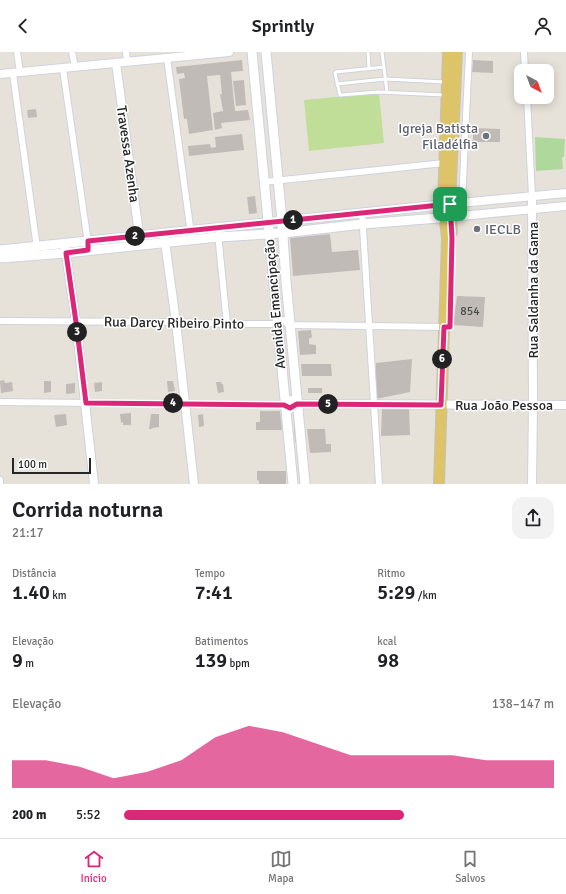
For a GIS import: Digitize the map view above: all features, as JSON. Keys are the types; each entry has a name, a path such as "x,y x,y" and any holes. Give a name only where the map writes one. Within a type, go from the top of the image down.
{"main road":[{"name":"Avenida Emancipação","path":"252,52 284,405 293,484"},
{"name":"Avenida Emancipação","path":"266,52 282,221 289,325 305,484"},
{"path":"438,484 442,460 446,327 447,204 451,82 448,52"},
{"path":"447,204 444,163 447,95 457,52"},
{"path":"0,250 66,253 88,246 218,232 282,221 447,204"},
{"path":"218,232 269,234 447,217"},
{"path":"0,258 37,251 65,243 88,246"},
{"path":"442,460 445,484"}],"street":[{"path":"17,52 17,73 37,251"},
{"path":"72,52 75,67"},
{"path":"126,52 127,62"},
{"path":"0,74 229,52"},
{"path":"462,203 469,52"},
{"path":"524,52 525,64"},
{"path":"167,58 192,235"},
{"name":"Travessa Azenha","path":"116,63 140,241"},
{"path":"63,68 88,246"},
{"path":"451,82 467,82"},
{"name":"Rua Saldanha da Gama","path":"527,104 533,209 532,484"},
{"path":"264,182 444,163"},
{"path":"447,204 566,193"},
{"path":"447,217 566,206"},
{"path":"362,212 379,484"},
{"path":"218,232 226,324"},
{"path":"165,238 194,484"},
{"path":"65,243 86,403 94,484"},
{"name":"Rua Darcy Ribeiro Pinto","path":"0,321 277,324 283,320 289,325 446,327"},
{"name":"Rua João Pessoa","path":"0,402 284,405 290,408 297,404 566,405"}],"lane":[{"path":"368,52 369,68"},
{"path":"382,52 387,92"},
{"path":"384,67 336,72 339,93 342,95 378,92 447,95"},
{"path":"337,84 386,79 451,82"}],"green space":[{"path":"379,93 384,143 309,151 304,100"},
{"path":"535,137 565,139 564,157 562,157 563,169 536,171"}],"building":[{"path":"242,60 243,71 231,72 235,111 248,110 250,120 221,123 222,128 215,130 213,113 223,111 220,94 222,94 220,75 207,76 213,130 189,134 187,119 184,119 179,79 185,78 184,73 177,74 176,67"},
{"path":"473,60 493,61 493,73 472,72"},
{"path":"244,80 246,105 236,106 233,81"},
{"path":"36,109 37,117 28,118 27,110"},
{"name":"Igreja Batista Filadélfia","path":"473,128 500,129 500,142 473,142"},
{"path":"242,134 244,150 189,156 188,146 210,144 211,148 216,147 215,137"},
{"path":"255,196 257,213 249,214 247,197"},
{"path":"330,234 332,252 358,250 360,270 293,276 290,238"},
{"path":"457,296 485,297 483,327 453,325"},
{"path":"311,330 312,337 309,339 309,344 316,345 316,354 300,355 298,331"},
{"path":"412,359 410,392 376,399 376,363"},
{"path":"301,364 331,364 332,376 302,376"},
{"path":"4,380 5,383 12,382 13,391 1,393 0,381"},
{"path":"44,381 51,381 51,392 44,393"},
{"path":"167,381 173,381 175,391 168,392"},
{"path":"102,382 102,391 95,392 94,383"},
{"path":"216,382 221,382 223,384 224,392 218,393"},
{"path":"75,383 75,393 66,394 66,384"},
{"path":"308,388 322,388 322,393 308,393"},
{"path":"382,408 409,408 410,435 381,436"},
{"path":"260,411 280,411 282,430 256,430 256,422 260,422"},
{"path":"131,413 131,425 123,425 123,422 121,423 120,414"},
{"path":"66,414 67,425 56,427 54,415"},
{"path":"151,414 159,414 159,427 149,429"},
{"path":"203,414 204,426 199,427 198,415"},
{"path":"294,427 297,427 298,442 295,442"},
{"path":"307,429 325,429 326,444 331,444 331,452 310,453"},
{"path":"257,471 286,471 286,484 259,484 259,481 257,480"}],"place":[{"name":"Igreja Batista Filadélfia","path":"486,136"},
{"name":"IECLB","path":"477,229"}],"route":[{"path":"450,204 452,238 450,327 444,327 441,405 297,404 290,408 284,405 86,403 66,253 88,250 88,241 450,204"}]}
